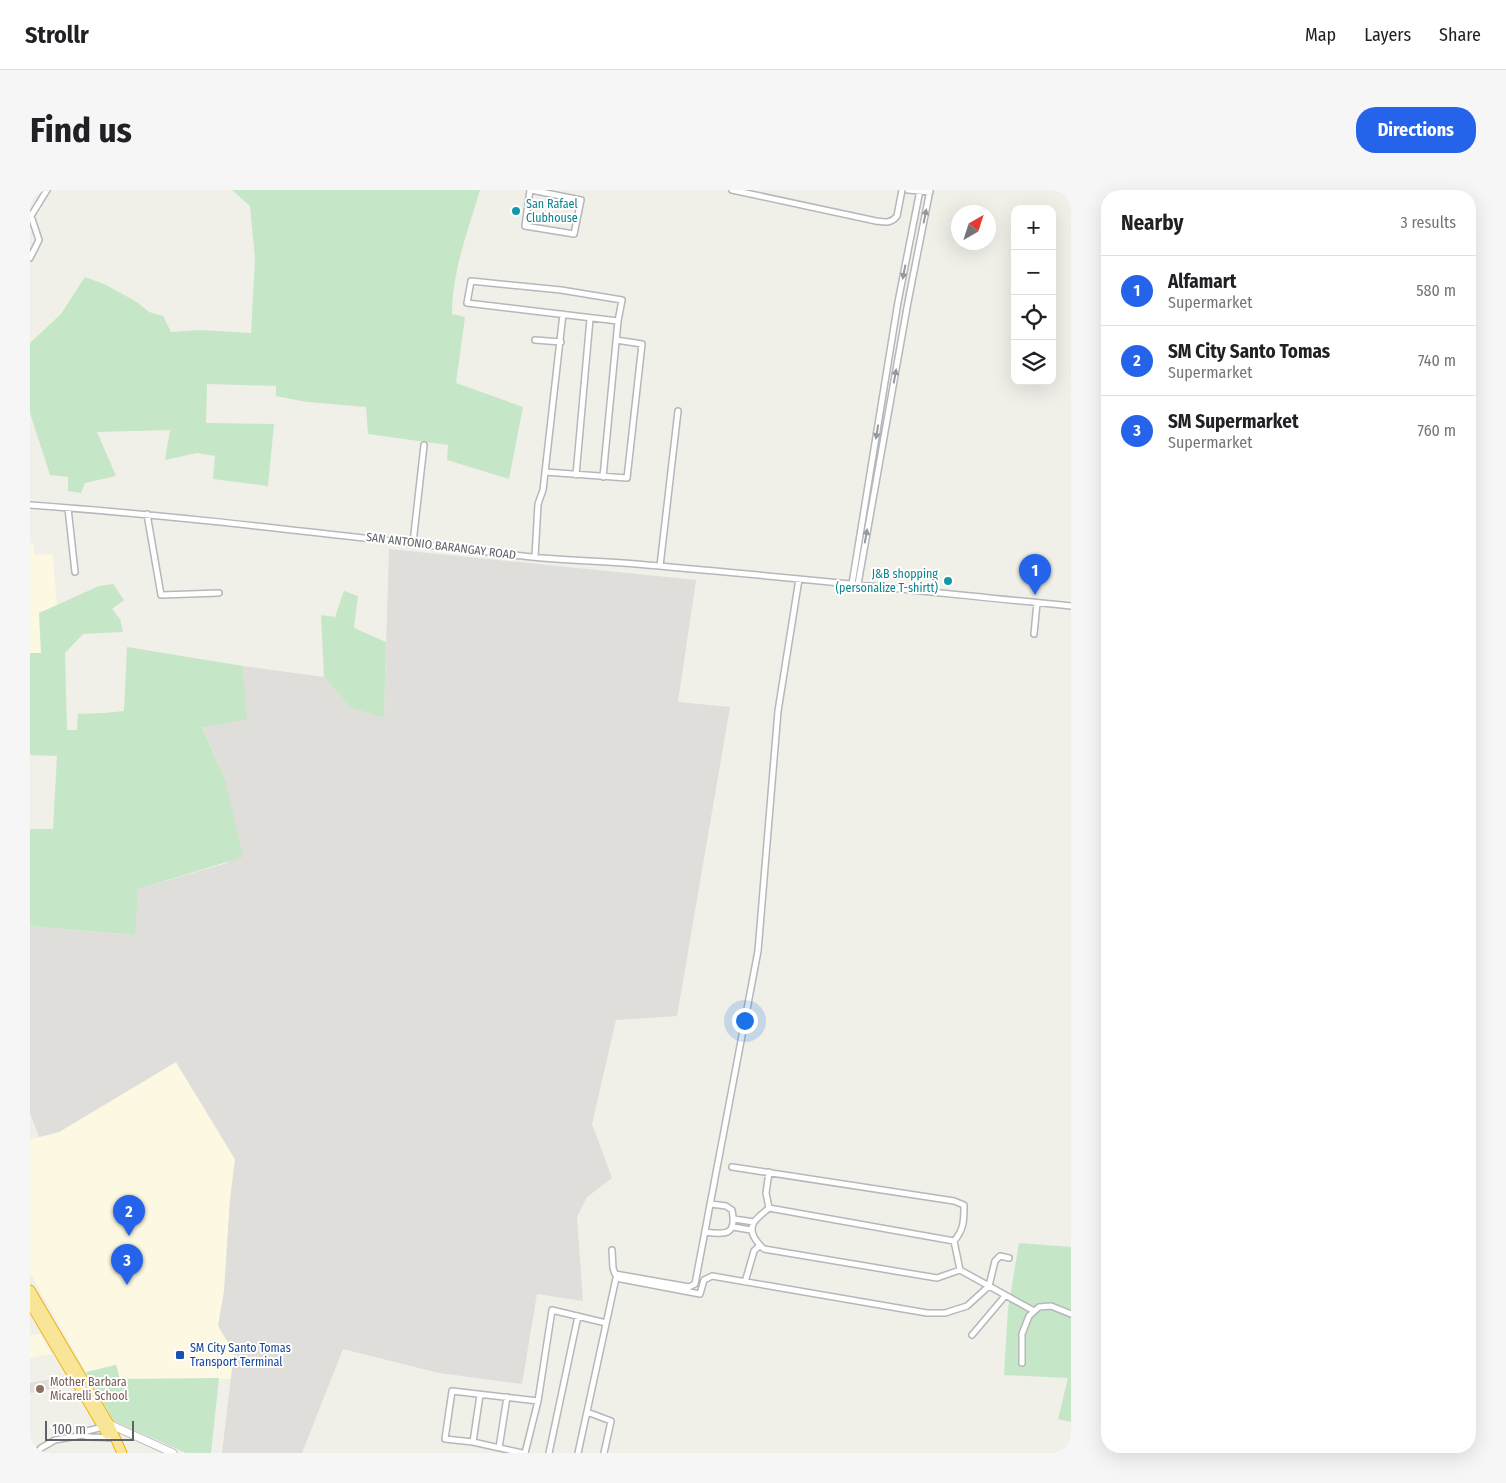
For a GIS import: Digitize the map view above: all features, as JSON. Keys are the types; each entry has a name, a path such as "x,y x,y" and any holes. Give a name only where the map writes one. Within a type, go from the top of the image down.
{"highway":[{"path":"30,1290 104,1424 109,1438 121,1453"},
{"path":"30,1304 121,1453"}],"street":[{"path":"30,258 39,240 31,216 47,190"},
{"path":"531,190 581,200 574,234 525,226 531,190"},
{"path":"732,190 876,221 889,222 897,216 902,190"},
{"path":"855,584 930,191 908,190"},
{"path":"855,584 898,302 920,190"},
{"path":"603,477 618,321 622,300 561,290 471,281 467,303 618,321"},
{"path":"535,557 538,504 543,490 563,314"},
{"path":"576,475 590,319"},
{"path":"535,340 561,342"},
{"path":"545,472 627,478 642,344 616,340"},
{"path":"660,566 678,412"},
{"path":"414,543 424,445"},
{"name":"SAN ANTONIO BARANGAY ROAD","path":"30,505 147,514 535,557 660,566 1071,606"},
{"path":"68,508 75,572"},
{"path":"147,514 161,595 219,593"},
{"path":"612,1250 615,1274 689,1287 696,1284 758,951 778,711 799,579"},
{"path":"1034,634 1037,603"},
{"path":"732,1166 954,1201 964,1205 964,1221 960,1234 954,1241"},
{"path":"769,1172 766,1193 769,1208"},
{"path":"705,1232 720,1235 728,1233 733,1228 732,1210 726,1206 711,1204"},
{"path":"769,1208 754,1222 751,1230 759,1246 764,1249 937,1278 960,1270"},
{"path":"769,1208 954,1241"},
{"path":"734,1219 754,1222"},
{"path":"733,1228 751,1230"},
{"path":"954,1241 960,1270 1034,1311"},
{"path":"745,1282 754,1251 759,1246"},
{"path":"578,1453 616,1278 700,1294 704,1280 712,1276 927,1313 945,1313 967,1306 988,1286 995,1261 1000,1256 1010,1258"},
{"path":"972,1335 1006,1296"},
{"path":"1022,1363 1022,1334 1029,1316 1034,1311 1039,1307 1051,1306 1071,1314"},
{"path":"538,1401 452,1391 445,1439 473,1442 523,1453 538,1401 552,1310 606,1323"},
{"path":"549,1453 578,1316"},
{"path":"473,1442 480,1395"},
{"path":"499,1448 507,1397"},
{"path":"587,1412 611,1421 604,1453"},
{"path":"37,1453 41,1448 55,1440 83,1435 104,1424 173,1453"},
{"path":"83,1435 87,1437 100,1436 109,1438"}],"shaded area":[{"path":"30,543 33,543 35,555 53,554 57,606 39,613 41,653 30,653"},
{"path":"389,549 696,580 678,702 730,707 677,1016 616,1020 592,1124 612,1178 587,1197 577,1217 583,1301 537,1294 522,1384 439,1373 343,1349 302,1453 222,1453 234,1352 218,1326 224,1291 230,1200 235,1159 176,1062 59,1132 39,1137 30,1113 30,926 134,935 138,889 227,863 225,779 202,726 246,720 243,666 324,677 351,708 384,718"},
{"path":"176,1062 235,1160 230,1200 224,1291 218,1326 234,1352 231,1379 120,1379 116,1365 86,1372 30,1273 30,1140 59,1132"},
{"path":"40,1334 52,1354 30,1358 30,1335"},
{"name":"Mother Barbara Micarelli School","path":"64,1377 69,1385 30,1393 30,1383"}],"green space":[{"path":"232,190 480,190 458,267 453,298 452,314 465,317 456,383 523,407 509,479 447,460 448,445 368,434 366,407 307,402 276,396 276,386 207,384 206,423 274,424 268,486 213,479 215,456 197,453 165,460 170,430 97,432 116,476 85,483 81,493 68,491 68,477 50,475 30,413 30,343 61,314 85,277 104,284 137,302 149,312 163,316 171,332 200,330 251,333 255,258 250,206"},
{"path":"113,584 124,600 112,609 120,619 123,632 83,634 65,653 67,730 77,730 78,714 124,711 127,647 243,666 247,720 202,727 225,779 243,857 138,889 135,935 30,926 30,829 53,829 57,756 30,755 30,653 41,653 39,613 99,586"},
{"path":"344,591 358,596 354,628 386,642 384,718 351,708 324,677 321,615 335,617"},
{"path":"1019,1243 1071,1247 1071,1422 1058,1419 1068,1378 1004,1375 1008,1309"},
{"path":"116,1365 120,1379 219,1378 211,1453 186,1453 114,1421 86,1372"}],"place":[{"name":"San Rafael Clubhouse","path":"516,211"},
{"name":"J&B shopping (personalize T-shirtt)","path":"948,581"},
{"name":"Alfamart","path":"1035,595"},
{"name":"SM City Santo Tomas","path":"129,1236"},
{"name":"SM Supermarket","path":"127,1285"},
{"name":"SM City Santo Tomas Transport Terminal","path":"180,1355"},
{"name":"Mother Barbara Micarelli School","path":"40,1389"}]}
